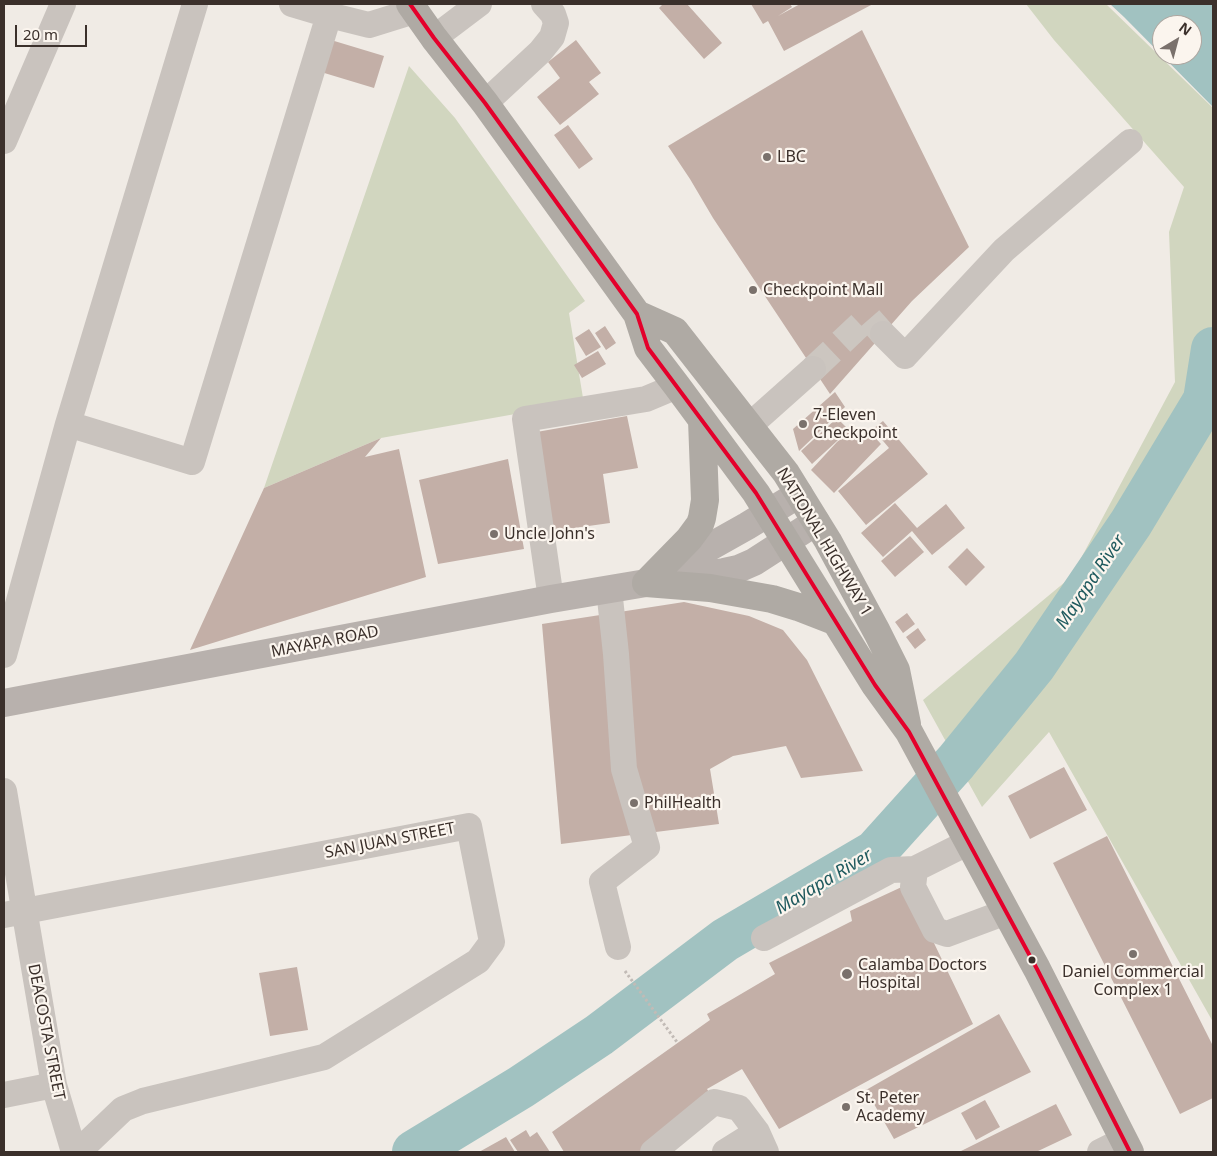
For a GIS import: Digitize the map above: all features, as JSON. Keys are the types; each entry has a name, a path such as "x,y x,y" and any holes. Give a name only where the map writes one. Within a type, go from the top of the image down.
{"highway":[{"name":"NATIONAL HIGHWAY 1","path":"412,8 485,103 636,314 648,348 756,493 834,621 875,685 909,732 1037,968 1127,1146"},
{"name":"NATIONAL HIGHWAY 1","path":"636,314 675,331 786,473 828,541 896,670 909,732"},
{"path":"646,583 690,539 700,524 705,500 702,420"},
{"path":"646,583 710,588 772,599 834,621"}],"main road":[{"name":"MAYAPA ROAD","path":"646,583 799,494"},
{"name":"MAYAPA ROAD","path":"4,703 551,599 724,572 754,562 816,522"}],"street":[{"path":"4,141 63,4"},
{"path":"4,655 68,424 195,4"},
{"path":"292,4 369,25 412,8"},
{"path":"434,38 479,4"},
{"path":"485,103 540,52 552,37 556,23 553,14 544,4"},
{"path":"68,424 192,462 329,15"},
{"path":"883,334 905,356 1004,250 1130,142"},
{"path":"750,426 813,369"},
{"path":"551,599 525,419 646,398 677,386"},
{"path":"609,589 616,654 624,769 647,847 602,882 618,947"},
{"name":"DEACOSTA STREET","path":"4,791 14,913 54,1085 74,1152"},
{"name":"SAN JUAN STREET","path":"14,913 469,826 492,942 478,961 324,1057 144,1101 123,1110 78,1152"},
{"path":"764,938 892,870 915,869 966,837"},
{"path":"915,869 914,887 936,930 947,934 1006,912"},
{"path":"4,1095 54,1085"},
{"path":"653,1152 714,1102 739,1108 762,1142 726,1152"},
{"path":"1100,1152 1127,1146"}],"path":[{"path":"618,947 614,955 678,1042"}],"green space":[{"path":"1026,4 1106,4 1152,49 1152,65 1169,65 1213,108 1213,1022 1049,732 982,807 923,700 1071,577 1175,382 1169,232 1184,187 1054,40"},
{"path":"409,66 455,118 585,301 569,313 583,398 532,411 381,438 264,488"}],"water":[{"path":"1110,4 1213,4 1213,107 1171,65 1202,65 1202,15 1152,15 1152,45"}],"building":[{"path":"663,4 687,4 722,43 704,59 659,8"},
{"path":"751,4 790,4 792,7 778,16 800,4 873,4 784,51 768,21 763,24"},
{"path":"862,30 969,247 912,301 830,394 713,218 668,146"},
{"path":"331,40 384,56 374,88 321,72"},
{"path":"576,40 601,73 589,82 599,94 560,125 537,97 560,78 548,62"},
{"path":"568,125 593,159 579,169 554,135"},
{"path":"605,326 616,343 606,350 595,333"},
{"path":"589,329 601,347 586,356 575,338"},
{"path":"598,351 606,364 582,378 574,365"},
{"path":"835,392 845,407 799,451 793,429"},
{"path":"627,416 638,468 603,474 610,523 538,533 531,433"},
{"path":"837,418 849,430 812,464 801,451"},
{"path":"883,421 928,474 866,525 838,491 889,448 873,429"},
{"path":"852,429 861,439 869,431 881,444 834,493 811,470"},
{"path":"381,438 365,457 399,449 426,577 190,650 264,488"},
{"path":"508,459 524,549 438,564 419,480"},
{"path":"895,503 917,528 946,504 965,528 932,555 912,531 883,557 861,533"},
{"path":"910,536 924,552 895,577 881,561"},
{"path":"967,548 985,567 966,586 948,567"},
{"path":"684,602 749,616 783,630 807,660 863,771 801,778 786,746 733,756 710,769 719,824 561,844 542,624"},
{"path":"907,613 915,624 903,633 895,622"},
{"path":"918,628 926,640 915,649 906,637"},
{"path":"1064,767 1087,810 1030,839 1008,796"},
{"name":"Daniel Commercial Complex 1","path":"1107,836 1213,1046 1213,1098 1180,1114 1053,863"},
{"path":"906,885 973,1024 779,1129 742,1069 707,1089 713,1099 640,1152 564,1152 552,1132 710,1020 707,1014 775,974 769,963 852,921 850,911"},
{"path":"297,967 308,1030 270,1036 259,973"},
{"path":"999,1014 1031,1072 894,1139 866,1090"},
{"path":"985,1100 1000,1127 976,1140 961,1113"},
{"path":"1056,1104 1072,1135 1036,1152 959,1152"},
{"path":"526,1130 530,1137 537,1132 550,1152 518,1152 510,1140"},
{"path":"506,1137 515,1152 479,1152"}],"waterway":[{"name":"Mayapa River","path":"414,1152 521,1087 599,1035 725,940 875,852 956,762 1034,666 1131,523 1205,400 1213,349"}],"tunnel":[{"path":"813,369 868,317 883,334"}],"transit line":[{"path":"410,4 485,103 637,314 648,348 756,493 875,685 909,732 1037,969 1130,1152"}],"place":[{"name":"LBC","path":"767,157"},
{"name":"Checkpoint Mall","path":"753,290"},
{"name":"7-Eleven Checkpoint","path":"803,424"},
{"name":"Uncle John's","path":"494,534"},
{"name":"PhilHealth","path":"634,803"},
{"name":"Daniel Commercial Complex 1","path":"1133,954"},
{"name":"Calamba Doctors Hospital","path":"847,974"},
{"name":"St. Peter Academy","path":"846,1107"}]}
